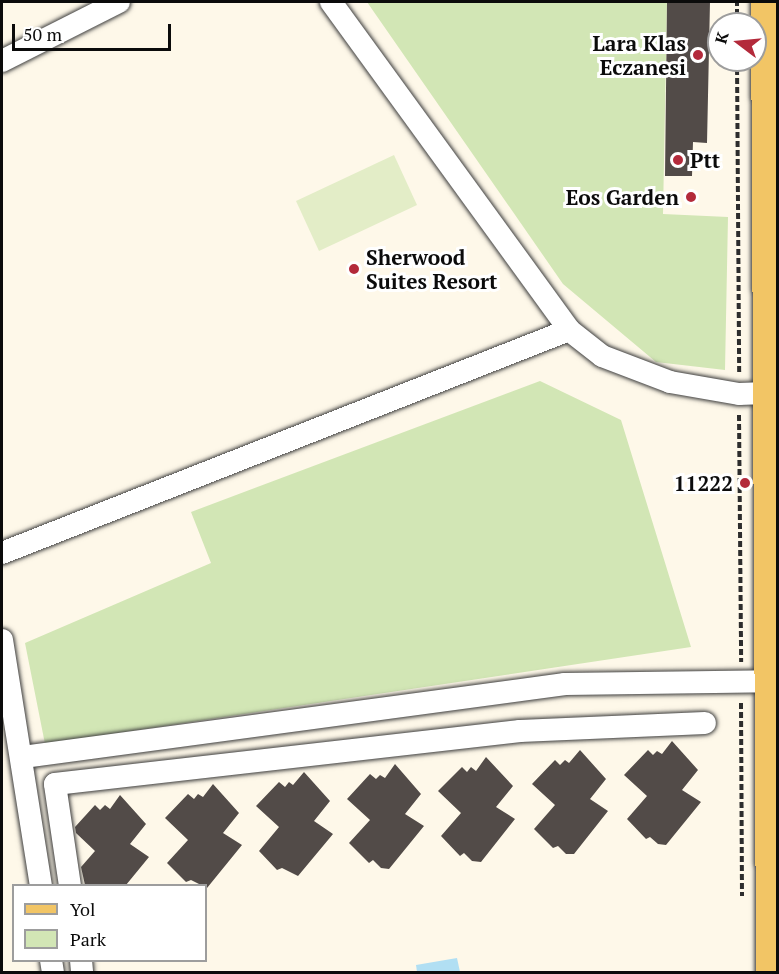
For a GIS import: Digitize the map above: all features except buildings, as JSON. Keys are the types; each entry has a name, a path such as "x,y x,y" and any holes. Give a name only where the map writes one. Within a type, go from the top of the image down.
{"main road":[{"path":"767,2 753,393 756,680 772,972"}],"street":[{"path":"2,61 119,2"},
{"path":"331,2 569,330 602,356 670,382 753,393"},
{"path":"2,553 569,330"},
{"path":"2,640 23,757 41,884"},
{"path":"23,757 565,684 756,680"},
{"path":"70,884 55,784 520,730 705,723"}],"path":[{"path":"738,72 753,393 756,680 742,902"}],"green space":[{"path":"367,2 667,2 663,214 728,217 725,370 656,362 563,284"},
{"path":"394,155 417,205 319,251 296,201"},
{"path":"540,381 621,420 691,647 45,744 25,643 211,563 191,512"}],"water":[{"path":"457,958 460,972 417,972 416,965"}],"place":[{"name":"Lara Klas Eczanesi","path":"698,55"},
{"name":"Ptt","path":"678,160"},
{"name":"Eos Garden","path":"691,197"},
{"name":"Sherwood Suites Resort","path":"354,269"},
{"name":"11222","path":"745,483"}]}
